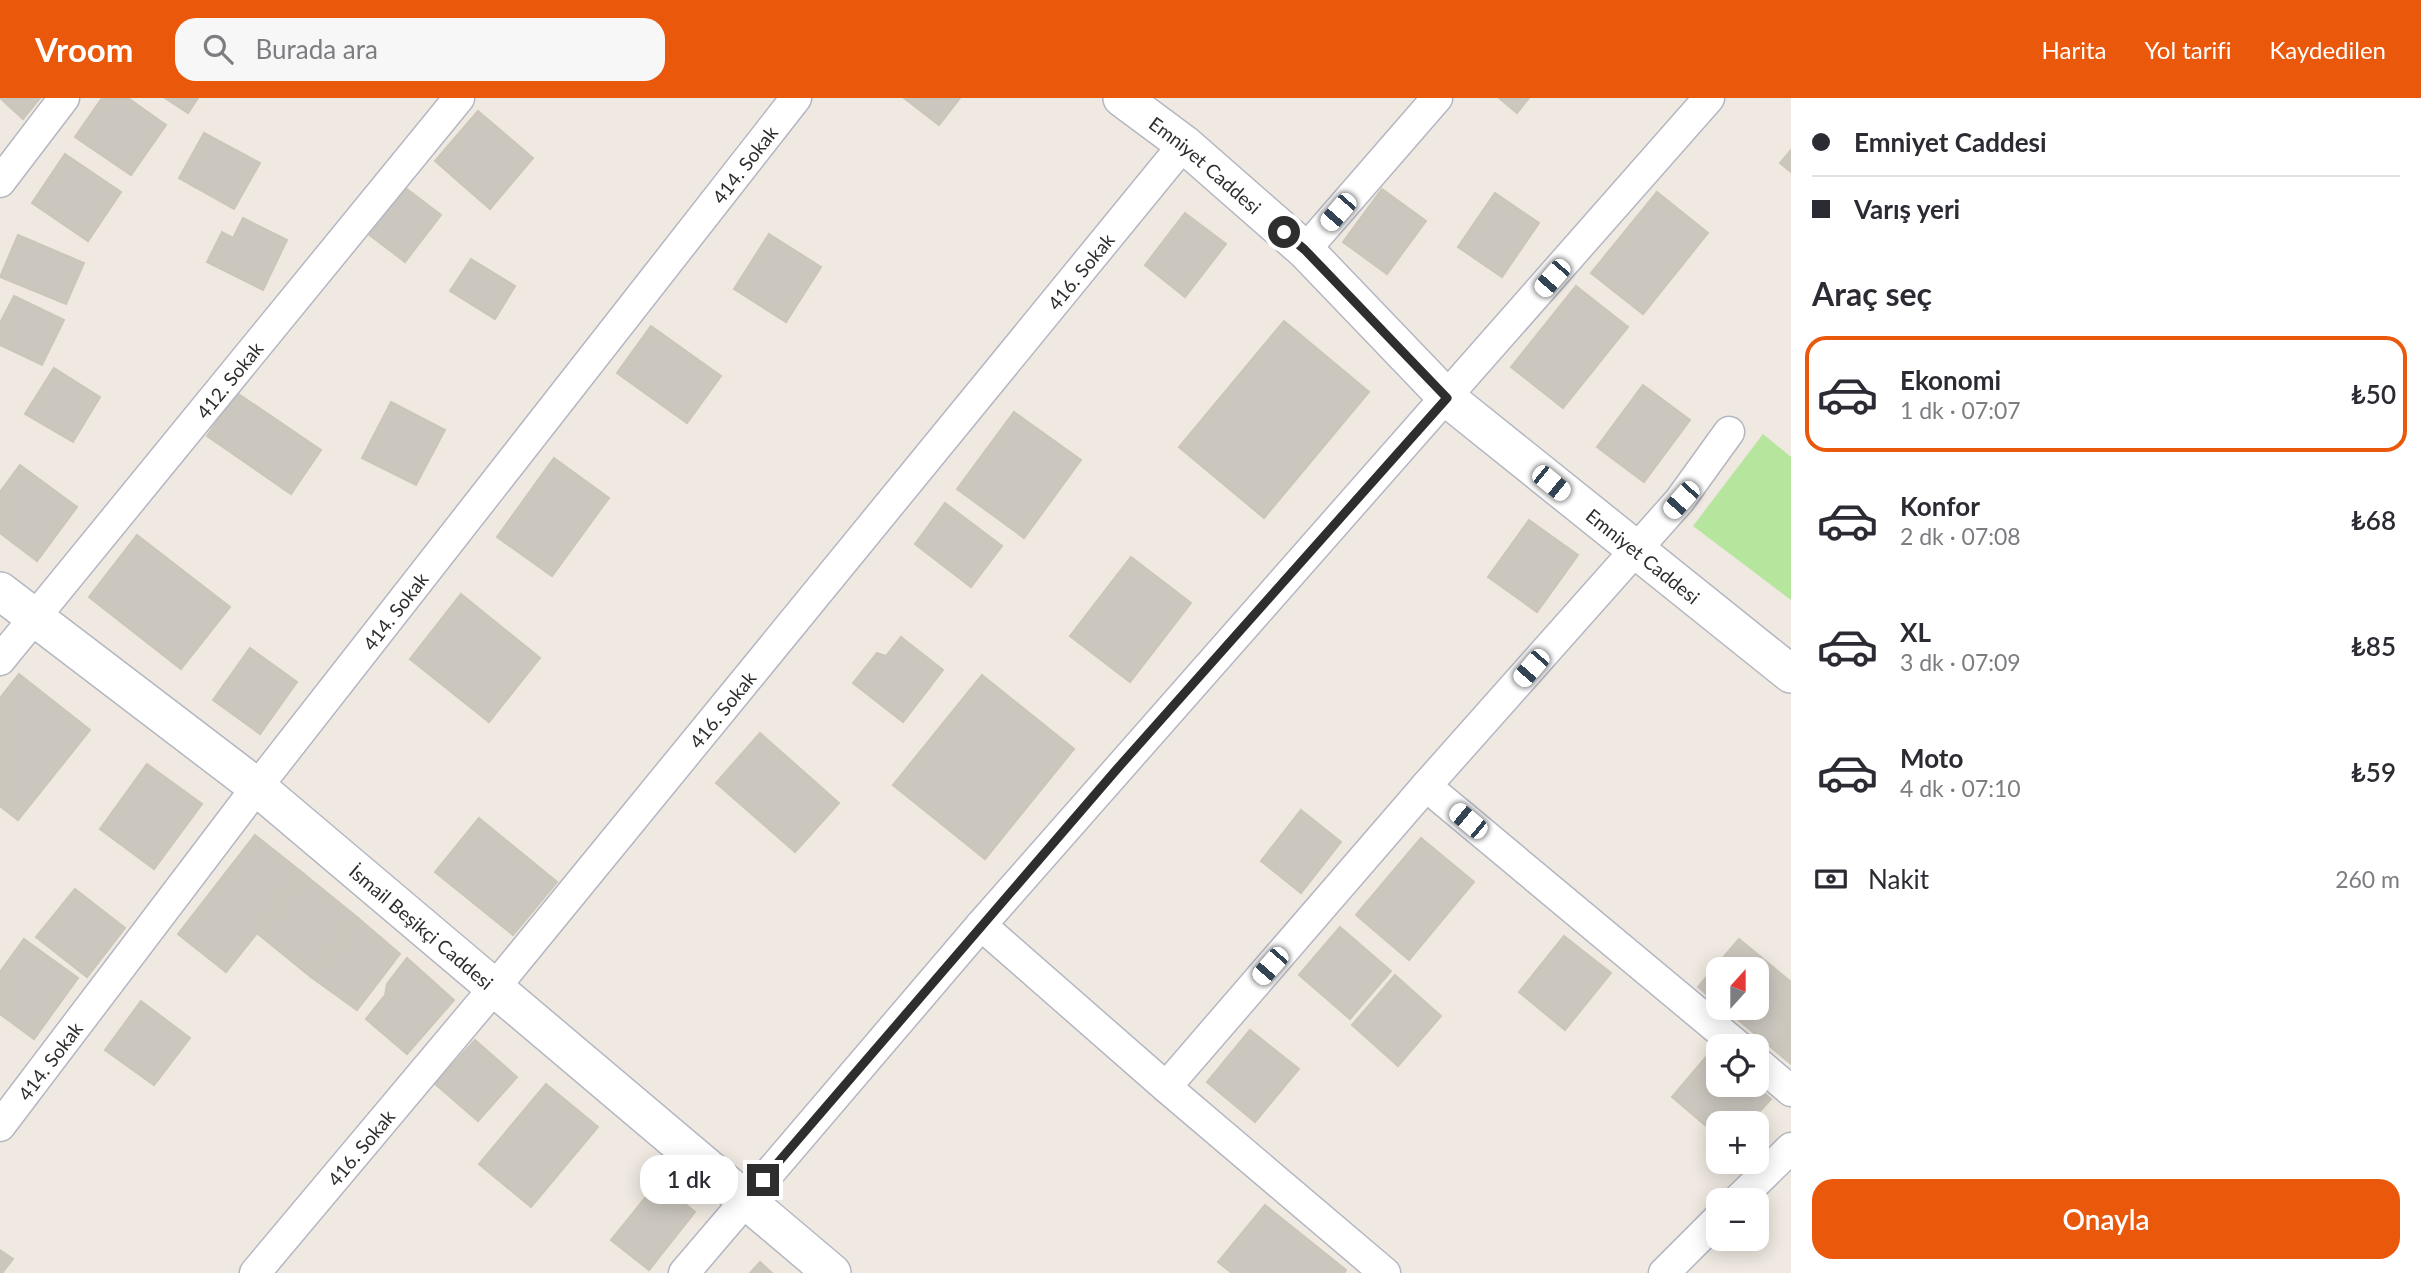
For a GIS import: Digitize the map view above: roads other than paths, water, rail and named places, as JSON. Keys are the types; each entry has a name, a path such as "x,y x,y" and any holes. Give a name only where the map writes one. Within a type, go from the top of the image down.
{"street":[{"path":"0,182 64,98"},
{"name":"412. Sokak","path":"0,660 458,98"},
{"name":"414. Sokak","path":"0,1126 257,787 796,98"},
{"name":"Emniyet Caddesi","path":"1122,98 1184,144 1305,250 1447,398 1791,674"},
{"path":"1305,250 1437,98"},
{"path":"684,1273 981,925 1709,98"},
{"name":"416. Sokak","path":"255,1273 495,987 1184,144"},
{"path":"1166,1087 1426,786 1681,500 1729,432"},
{"name":"İsmail Beşikçi Caddesi","path":"0,591 257,787 832,1273"},
{"path":"1426,786 1724,1034"},
{"path":"981,925 1385,1273"},
{"path":"1769,1072 1791,1091"},
{"path":"1750,1188 1791,1148"},
{"path":"1664,1273 1706,1231"}]}
